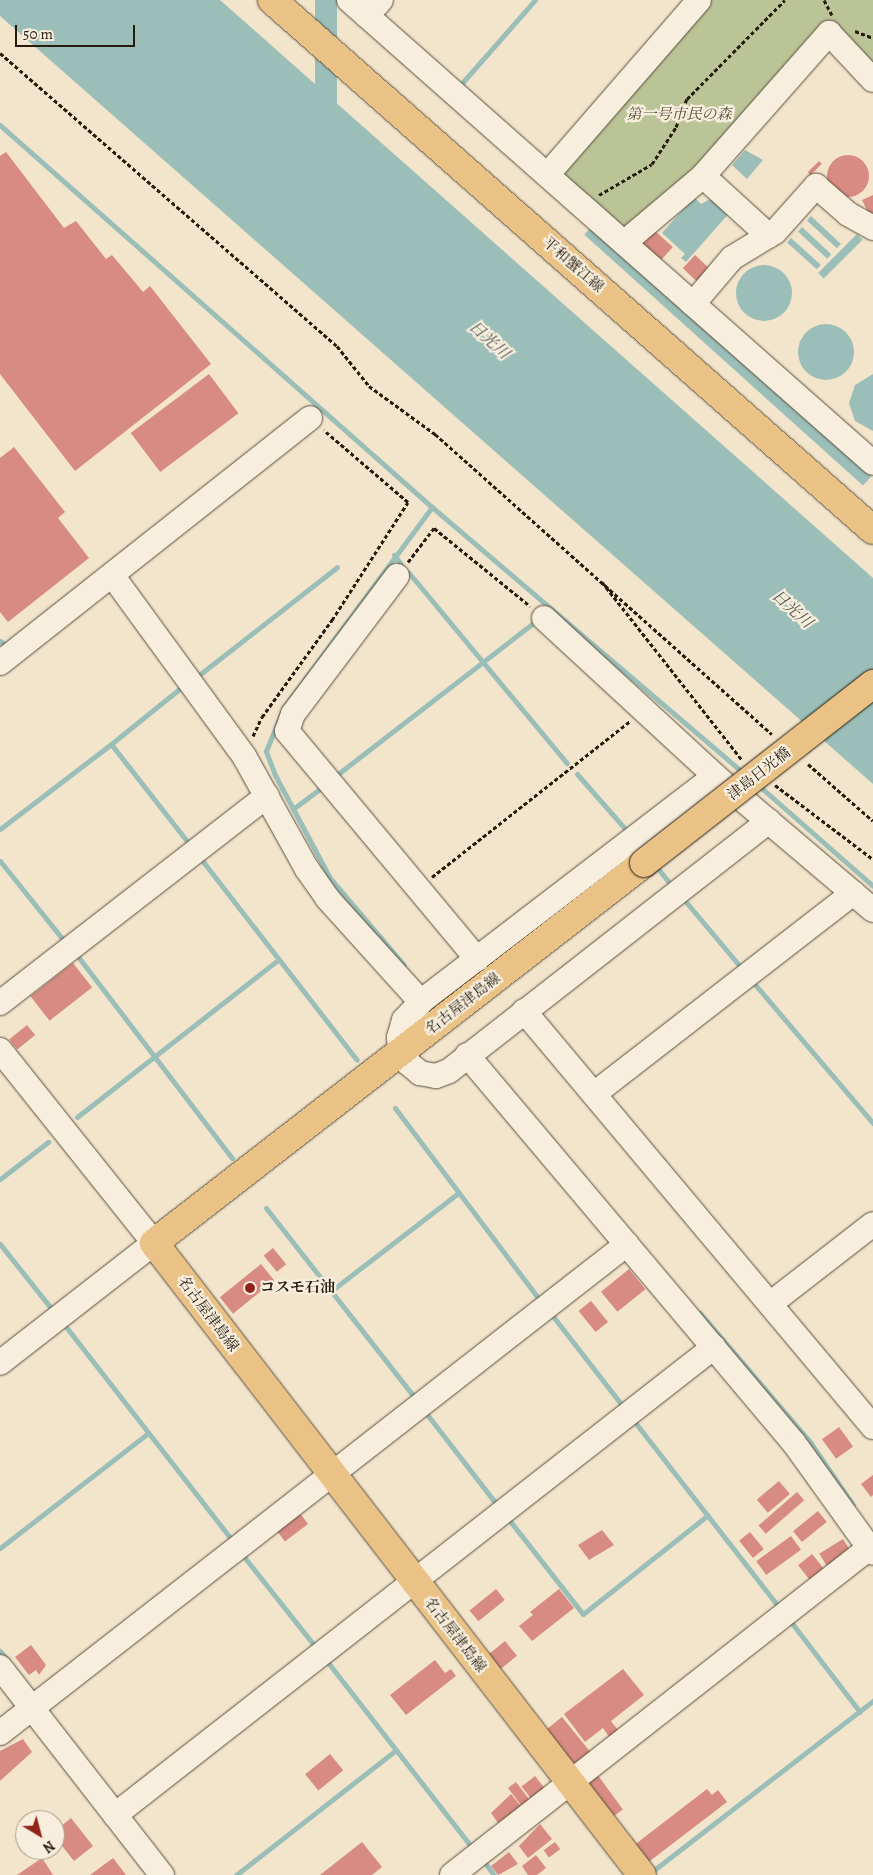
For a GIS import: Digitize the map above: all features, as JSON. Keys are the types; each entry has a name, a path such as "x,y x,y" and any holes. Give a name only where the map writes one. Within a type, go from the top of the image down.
{"main road":[{"name":"平和蟹江線","path":"272,0 873,530"},
{"name":"津島日光橋","path":"644,863 873,684"},
{"name":"名古屋津島線","path":"642,1875 330,1475 154,1243 644,863"}],"street":[{"path":"349,0 374,8 548,174 873,463"},
{"path":"548,174 699,0"},
{"path":"625,242 703,176 829,33 873,80"},
{"path":"703,176 769,236"},
{"path":"693,304 732,258 769,236 816,186 848,214 873,228"},
{"path":"0,663 310,418"},
{"path":"112,576 244,756 268,796 307,870 327,898 420,1002"},
{"path":"397,576 293,714 287,731 477,959"},
{"path":"544,618 715,776 873,910"},
{"path":"715,776 420,1002 404,1020 400,1053 420,1073 436,1076 467,1055 769,821"},
{"path":"0,1003 268,796"},
{"path":"594,1094 852,893"},
{"path":"524,1011 873,1427"},
{"path":"0,1050 154,1243 0,1363"},
{"path":"452,1875 872,1548 794,1443 467,1055"},
{"path":"770,1304 873,1224"},
{"path":"0,1733 627,1244"},
{"path":"115,1815 415,1584 714,1347"},
{"path":"0,1667 115,1815 153,1872"}],"path":[{"path":"778,0 778,5"},
{"path":"586,208 607,188 637,176 652,164 676,127 687,99 785,0"},
{"path":"0,53 336,346 369,386 435,434 597,576 772,734"},
{"path":"244,756 262,717 332,620 408,502 310,418"},
{"path":"397,576 434,528 544,618"},
{"path":"597,576 748,765"},
{"path":"418,888 644,710"},
{"path":"808,764 873,821"},
{"path":"769,780 807,812 873,859"}],"green space":[{"name":"第一号市民の森","path":"709,0 873,0 873,73 829,24 712,159 628,232 561,174"}],"water":[{"name":"日光川","path":"0,0 220,0 873,578 873,784 0,16"},
{"path":"315,0 337,0 337,259 315,259"},
{"path":"745,150 763,160 747,179 732,165"},
{"path":"716,196 732,210 686,262 681,258 685,254 662,233 694,197 701,204"},
{"path":"811,216 841,244 837,248 807,220"},
{"path":"593,225 872,476 863,486 584,235"},
{"path":"802,227 831,254 827,259 798,231"},
{"path":"857,234 863,240 824,279 818,273"},
{"path":"791,238 821,265 817,269 787,242"},
{"path":"764,265 775,267 784,273 790,282 792,293 790,304 784,313 775,319 764,321 753,319 744,313 738,304 736,293 738,282 744,273 753,267"},
{"path":"820,324 832,324 842,328 850,336 854,352 850,368 842,376 832,380 820,380 810,376 802,368 798,358 798,346 802,336 810,328"},
{"path":"873,374 873,431 855,421 849,403 855,385"}],"building":[{"path":"6,152 64,228 76,221 106,259 112,255 143,292 150,286 211,364 75,471 0,374 0,156"},
{"path":"848,155 863,161 869,176 863,191 848,197 833,191 827,176 833,161"},
{"path":"819,161 822,164 811,175 808,172"},
{"path":"873,195 873,213 869,214 862,200"},
{"path":"655,231 673,247 659,263 641,247"},
{"path":"695,255 711,270 699,283 683,268"},
{"path":"209,374 238,413 160,472 131,433"},
{"path":"14,447 65,512 58,518 89,558 8,622 0,612 0,458"},
{"path":"73,963 92,987 50,1021 30,996"},
{"path":"27,1025 35,1035 17,1050 9,1039"},
{"path":"273,1248 286,1264 277,1272 264,1256"},
{"path":"261,1264 274,1280 233,1314 220,1297"},
{"path":"629,1269 645,1289 617,1312 601,1292"},
{"path":"591,1301 608,1322 596,1332 579,1311"},
{"path":"839,1427 853,1446 836,1459 822,1439"},
{"path":"873,1475 873,1495 871,1497 861,1484"},
{"path":"779,1481 790,1494 768,1513 757,1500"},
{"path":"797,1492 804,1500 766,1534 759,1525"},
{"path":"818,1511 827,1522 802,1542 793,1531"},
{"path":"299,1512 308,1524 285,1541 276,1529"},
{"path":"602,1530 614,1545 589,1560 578,1545"},
{"path":"750,1532 764,1549 753,1558 739,1541"},
{"path":"791,1536 801,1550 766,1575 756,1561"},
{"path":"843,1539 851,1552 827,1567 819,1554"},
{"path":"812,1554 825,1570 811,1582 798,1565"},
{"path":"496,1589 505,1600 478,1621 470,1610"},
{"path":"559,1589 574,1608 532,1641 519,1626 533,1615 530,1612"},
{"path":"505,1641 517,1656 499,1670 487,1655"},
{"path":"31,1645 46,1665 39,1675 36,1670 29,1675 15,1657"},
{"path":"435,1660 445,1673 451,1669 456,1676 406,1715 390,1695"},
{"path":"623,1669 644,1695 611,1721 621,1734 612,1741 603,1728 585,1742 564,1714"},
{"path":"562,1717 591,1753 572,1768 543,1732"},
{"path":"23,1739 32,1752 0,1781 0,1751"},
{"path":"330,1754 343,1770 318,1790 305,1774"},
{"path":"597,1774 623,1810 612,1818 586,1782"},
{"path":"535,1776 546,1790 533,1801 522,1786"},
{"path":"516,1782 532,1803 524,1809 508,1788"},
{"path":"707,1789 712,1795 718,1790 727,1802 646,1864 633,1846"},
{"path":"511,1794 524,1810 510,1821 507,1816 498,1823 491,1813"},
{"path":"71,1818 93,1846 74,1861 65,1850 65,1823"},
{"path":"540,1824 552,1839 528,1858 519,1846"},
{"path":"362,1842 382,1867 372,1875 320,1875"},
{"path":"555,1842 560,1849 549,1858 544,1850"},
{"path":"509,1852 518,1864 498,1875 491,1866"},
{"path":"536,1855 546,1868 537,1875 528,1875 522,1866"},
{"path":"113,1858 126,1875 90,1875"},
{"path":"39,1860 43,1860 53,1875 17,1875"}],"waterway":[{"path":"462,83 535,0"},
{"path":"0,125 432,507 745,774"},
{"path":"404,965 330,878 275,775 266,751 284,707 432,507"},
{"path":"394,555 401,564"},
{"path":"199,675 337,567"},
{"path":"409,573 567,763"},
{"path":"334,777 537,620"},
{"path":"0,641 8,646"},
{"path":"183,686 111,744 189,844"},
{"path":"0,829 111,744"},
{"path":"577,774 627,831"},
{"path":"757,784 873,886"},
{"path":"293,809 323,786"},
{"path":"201,859 357,1060"},
{"path":"0,861 65,942"},
{"path":"655,865 672,886"},
{"path":"686,902 744,971"},
{"path":"76,954 232,1158"},
{"path":"77,1117 279,959"},
{"path":"752,981 873,1123"},
{"path":"395,1108 541,1302"},
{"path":"0,1179 48,1142"},
{"path":"331,1291 457,1194"},
{"path":"266,1208 415,1398"},
{"path":"0,1244 54,1312"},
{"path":"700,1313 810,1442 853,1505"},
{"path":"552,1315 625,1409"},
{"path":"63,1323 234,1543"},
{"path":"426,1413 498,1506"},
{"path":"634,1421 781,1610"},
{"path":"0,1548 148,1433"},
{"path":"510,1521 583,1614 708,1515"},
{"path":"241,1553 317,1649"},
{"path":"791,1622 860,1712"},
{"path":"0,1651 8,1661"},
{"path":"326,1660 473,1849"},
{"path":"654,1870 873,1701"},
{"path":"236,1875 396,1750"},
{"path":"483,1860 494,1875"}],"place":[{"name":"コスモ石油","path":"250,1288"}]}
